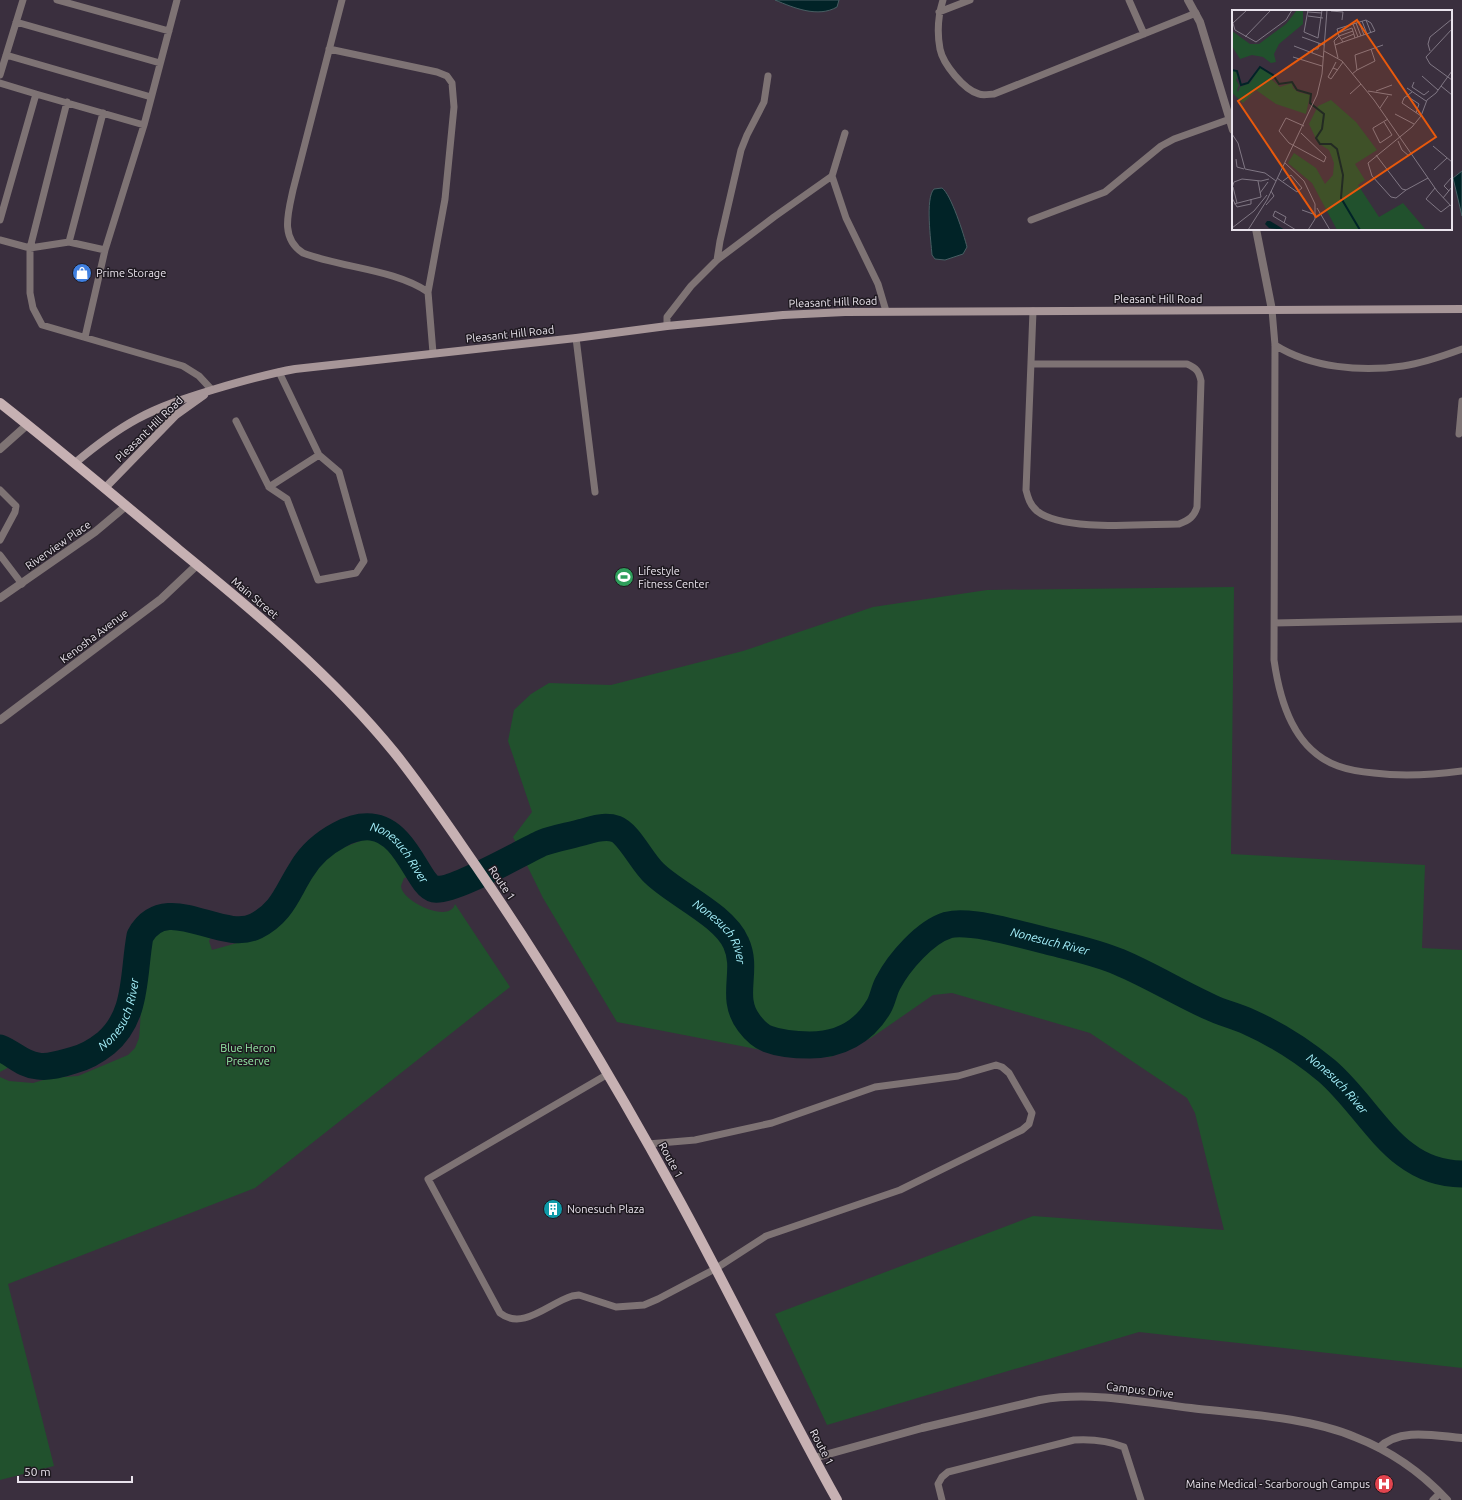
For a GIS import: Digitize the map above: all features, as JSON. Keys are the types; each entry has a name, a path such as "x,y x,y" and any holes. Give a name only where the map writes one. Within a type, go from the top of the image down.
{"main road":[{"name":"Main Street","path":"0,403 75,463 286,640 369,724 406,767 462,845"},
{"name":"Route 1","path":"462,845 555,986 608,1074 648,1144 837,1500"}],"street":[{"path":"1188,0 1196,13 1211,54 1232,126"},
{"path":"1256,230 1272,310"},
{"name":"Pleasant Hill Road","path":"75,463 93,448 136,419 164,405 279,372 668,326 783,315 886,311 1462,309"},
{"name":"Pleasant Hill Road","path":"105,488 176,415 212,390"},
{"path":"0,449 27,425"},
{"name":"Riverview Place","path":"0,598 95,532 126,506"},
{"name":"Kenosha Avenue","path":"0,720 161,599 198,565"},
{"name":"Campus Drive","path":"814,1458 922,1428 1040,1400 1080,1396 1121,1398 1302,1422 1346,1433 1379,1448 1408,1465 1447,1500"},
{"path":"1379,1448 1389,1440 1410,1435 1462,1438"}],"lane":[{"path":"0,75 23,0"},
{"path":"57,0 169,31"},
{"path":"85,337 105,250 144,125 177,0"},
{"path":"342,0 292,190 287,220 289,235 296,248 303,252 355,268 402,279 416,284 428,292"},
{"path":"942,0 938,24 940,50 947,64 959,80 980,95 994,94 1196,13"},
{"path":"939,12 970,0"},
{"path":"1129,0 1144,34"},
{"path":"16,22 160,63"},
{"path":"329,49 437,72 447,76 452,83 454,107 445,198 428,292 433,353"},
{"path":"6,55 151,97"},
{"path":"718,260 720,241 741,150 764,102 768,76"},
{"path":"0,83 144,125"},
{"path":"0,220 36,94"},
{"path":"67,102 30,248 30,293 33,308 42,325 183,366 199,376 212,390"},
{"path":"69,242 103,114"},
{"path":"1031,220 1105,192 1161,146 1174,139 1230,119"},
{"path":"668,326 667,317 691,286 718,260 774,217 832,176 846,133"},
{"path":"832,176 849,225 878,284 886,311"},
{"path":"0,240 30,248 69,242 105,250"},
{"path":"1272,310 1275,345 1274,660 1278,688 1292,724 1299,736 1315,753 1338,766 1358,771 1392,775 1430,776 1462,771"},
{"path":"1031,364 1187,364 1195,367 1200,374 1197,507 1195,514 1190,520 1179,524 1081,524 1055,520 1037,511 1029,502 1026,490 1033,311"},
{"path":"576,338 595,492"},
{"path":"1275,345 1293,355 1318,362 1354,368 1381,369 1424,362 1462,349"},
{"path":"236,420 269,487 287,499 318,580 356,573 364,561 339,472 319,455 279,372"},
{"path":"1459,434 1462,401"},
{"path":"269,487 319,455"},
{"path":"0,490 16,506 15,512 0,540"},
{"path":"0,555 22,584"},
{"path":"1274,623 1462,619"},
{"path":"608,1074 428,1179 500,1313 512,1320 521,1320 566,1298 579,1295 616,1307 644,1305 681,1288 715,1269 766,1236 900,1190 1022,1130 1029,1124 1032,1113 1009,1073 1002,1067 996,1065 958,1076 875,1087 772,1124 695,1140 648,1144"},
{"path":"942,1500 938,1484 942,1477 948,1472 1074,1440 1089,1439 1113,1442 1124,1446 1141,1500"},
{"path":"1433,1500 1440,1493"}],"green space":[{"path":"1234,587 1231,854 1425,865 1422,948 1462,950 1462,1368 1139,1332 827,1425 775,1314 1033,1216 1224,1230 1195,1113 1187,1098 1090,1033 952,993 933,995 871,1038 830,1057 787,1055 617,1022 543,898 513,837 532,812 508,741 514,710 531,694 549,683 611,685 743,651 873,607 987,590"},
{"name":"Blue Heron Preserve","path":"368,838 379,838 389,842 395,848 393,850 395,855 405,860 410,865 414,871 414,875 404,878 401,886 403,892 409,898 417,904 436,911 445,912 451,910 455,904 510,987 255,1188 8,1284 54,1466 0,1480 0,1077 9,1081 33,1083 50,1078 78,1076 128,1055 135,1048 139,1038 144,967 153,940 160,928 175,924 206,928 212,935 209,941 212,950 237,943 264,927 276,927 287,918 301,880 320,859 329,853"},
{"path":"0,1058 11,1066 0,1072"}],"shaded area":[{"path":"775,0 839,0 837,7 822,12 814,12 798,9"},
{"path":"1462,171 1462,216 1453,178"},
{"path":"942,188 946,192 953,206 967,247 963,254 945,260 935,259 932,255 929,220 931,194 934,189"}],"waterway":[{"name":"Nonesuch River","path":"0,1048 23,1061 33,1065 43,1066 56,1065 78,1059 95,1051 106,1043 124,1020 129,1007 135,979 140,936 151,923 164,917 179,917 227,929 242,930 256,926 272,914 284,901 302,869 318,849 339,835 350,830 363,827 383,830 394,838 402,847 428,886 434,889 443,889 471,879 542,843 578,833 608,827 616,829 626,836 654,873 710,914 730,933 736,943 741,964 740,1003 743,1013 756,1031 768,1039 799,1045 831,1043 841,1040 858,1030 873,1015 880,1003 888,983 899,966 906,957 930,934 953,924 968,924 989,927 1110,958 1210,1007 1244,1020 1269,1032 1299,1050 1327,1071 1343,1087 1386,1137 1402,1152 1419,1163 1439,1171 1462,1174"}],"place":[{"name":"Prime Storage","path":"82,273"},
{"name":"Lifestyle Fitness Center","path":"624,577"},
{"name":"Nonesuch Plaza","path":"553,1209"},
{"name":"Maine Medical - Scarborough Campus","path":"1384,1484"}]}
